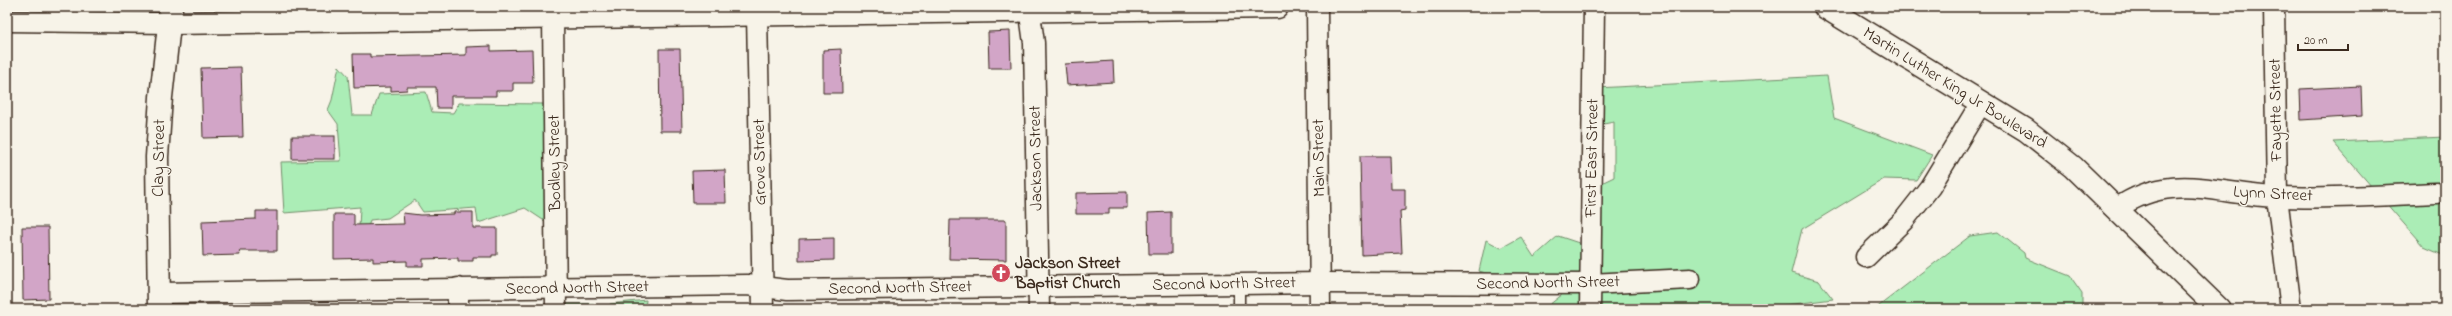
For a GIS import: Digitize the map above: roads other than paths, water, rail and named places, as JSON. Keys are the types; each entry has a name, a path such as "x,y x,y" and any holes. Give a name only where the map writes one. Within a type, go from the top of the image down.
{"street":[{"path":"7,22 171,15 452,13 553,17 731,11 757,15 832,10 1278,7"},
{"name":"Main Street","path":"1317,7 1320,309"},
{"name":"First East Street","path":"1590,309 1594,7"},
{"name":"Martin Luther King Jr Boulevard","path":"1825,7 2026,130 2052,149 2116,209 2216,308"},
{"name":"Fayette Street","path":"2274,7 2277,197 2290,309"},
{"name":"Jackson Street","path":"1029,9 1034,43 1039,309"},
{"name":"Clay Street","path":"159,301 158,157 161,97 171,15"},
{"name":"Grove Street","path":"757,15 763,309"},
{"name":"Bodley Street","path":"553,17 556,309"},
{"path":"1866,257 1904,220 1930,187 1981,103"},
{"name":"Lynn Street","path":"2116,209 2132,197 2169,187 2194,187 2277,197 2436,193"},
{"name":"Second North Street","path":"159,301 458,288 747,285 787,290 1320,283 1590,284 1690,279"},
{"path":"458,288 458,309"}],"lane":[{"path":"1239,285 1239,309"}],"place":[{"name":"Jackson Street Baptist Church","path":"1001,273"}]}
